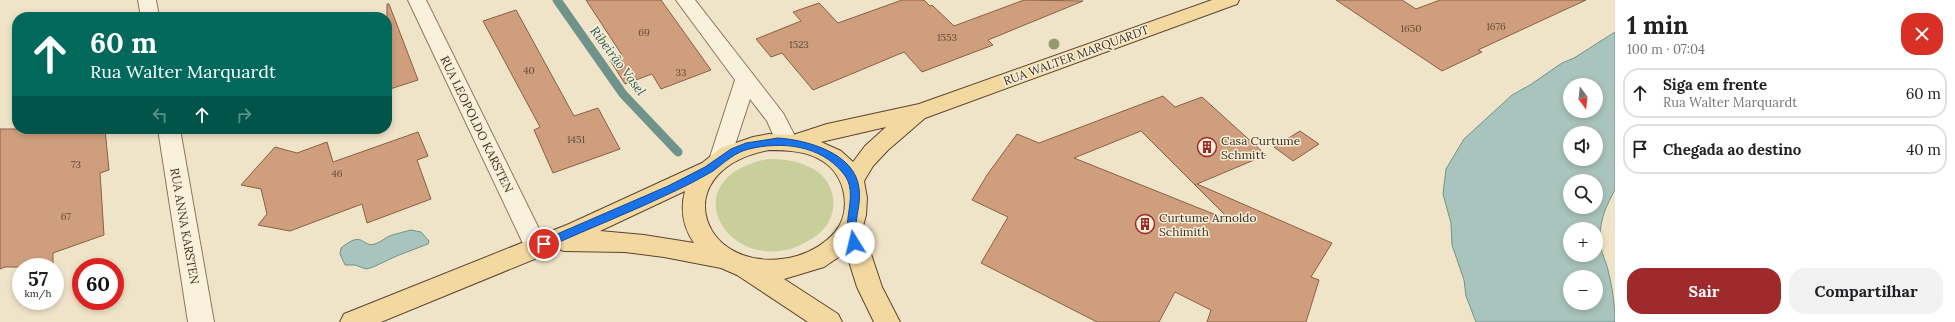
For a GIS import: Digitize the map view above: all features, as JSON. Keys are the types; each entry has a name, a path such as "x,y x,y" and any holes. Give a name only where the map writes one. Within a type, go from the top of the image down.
{"main road":[{"name":"RUA WALTER MARQUARDT","path":"790,142 827,132 922,111 1230,0"},
{"name":"RUA WALTER MARQUARDT","path":"853,181 870,153 888,136 922,111"},
{"path":"353,322 544,244 672,188 746,146 769,142 790,142 807,146 831,155 847,171 853,181 855,201 851,226 840,244 821,257 794,267 770,270 636,242 608,240 544,244"},
{"path":"714,165 699,184 694,198 693,214 698,230 733,263 782,290 829,322"},
{"path":"851,226 861,268 877,305 887,322"}],"street":[{"path":"147,0 149,12"},
{"name":"RUA LEOPOLDO KARSTEN","path":"417,0 544,244"},
{"path":"685,0 776,118 790,142"},
{"path":"714,165 746,78"},
{"name":"RUA ANNA KARSTEN","path":"170,134 201,322"}],"green space":[{"path":"768,159 792,161 804,164 815,170 829,185 834,203 829,221 824,229 816,236 787,250 760,251 738,242 723,226 716,207 720,188 736,171"}],"water":[{"path":"1615,32 1615,190 1607,206 1602,222 1563,222 1563,262 1603,262 1603,255 1611,282 1615,322 1476,322 1466,296 1464,280 1452,245 1451,223 1443,194 1446,169 1464,139 1512,95 1530,85 1562,63 1574,58"},
{"path":"411,230 421,232 429,241 428,244 373,267 366,269 355,265 345,265 340,254 341,248 354,240 358,239 370,245 392,235"}],"building":[{"path":"586,0 661,0 711,70 661,89 652,74 625,84 610,60 622,55"},
{"path":"902,0 924,0 930,6 932,5 954,26 1024,0 1083,1 988,40 993,45 922,72 904,52 813,90 782,53 771,57 756,39 801,21 793,12 819,3 838,23"},
{"path":"1336,0 1402,0 1416,9 1440,0 1586,0 1478,50 1482,52 1442,71"},
{"path":"387,4 389,4 418,80 392,88 392,12 387,12"},
{"path":"516,10 574,116 598,108 620,149 553,173 534,130 540,127 483,21"},
{"name":"Curtume Arnoldo Schimith","path":"1163,96 1175,107 1202,97 1266,155 1197,184 1332,243 1311,277 1319,280 1306,322 1207,322 1211,310 1175,292 1159,322 1097,322 981,263 1008,217 972,200 987,175 1017,134 1039,143","holes":["1141,131 1231,221 1074,158"]},
{"path":"0,129 12,129 12,134 105,134 109,170 100,173 104,235 53,253 53,258 12,258 12,267 0,269"},
{"path":"1300,131 1319,144 1293,161 1274,147"},
{"path":"418,132 428,156 417,160 431,199 367,223 362,204 290,231 258,225 267,214 261,189 241,185 275,147 297,153 327,142 333,162"}],"waterway":[{"name":"Ribeirão Vasel","path":"557,0 623,94 678,152"}],"place":[{"name":"Casa Curtume Schmitt","path":"1207,147"},
{"name":"Curtume Arnoldo Schimith","path":"1145,224"}],"route":[{"path":"544,244 616,214 672,188 708,169 720,160 746,146 769,142 794,142 824,152 831,155 847,171 855,188 855,211 851,226 854,243"}]}
